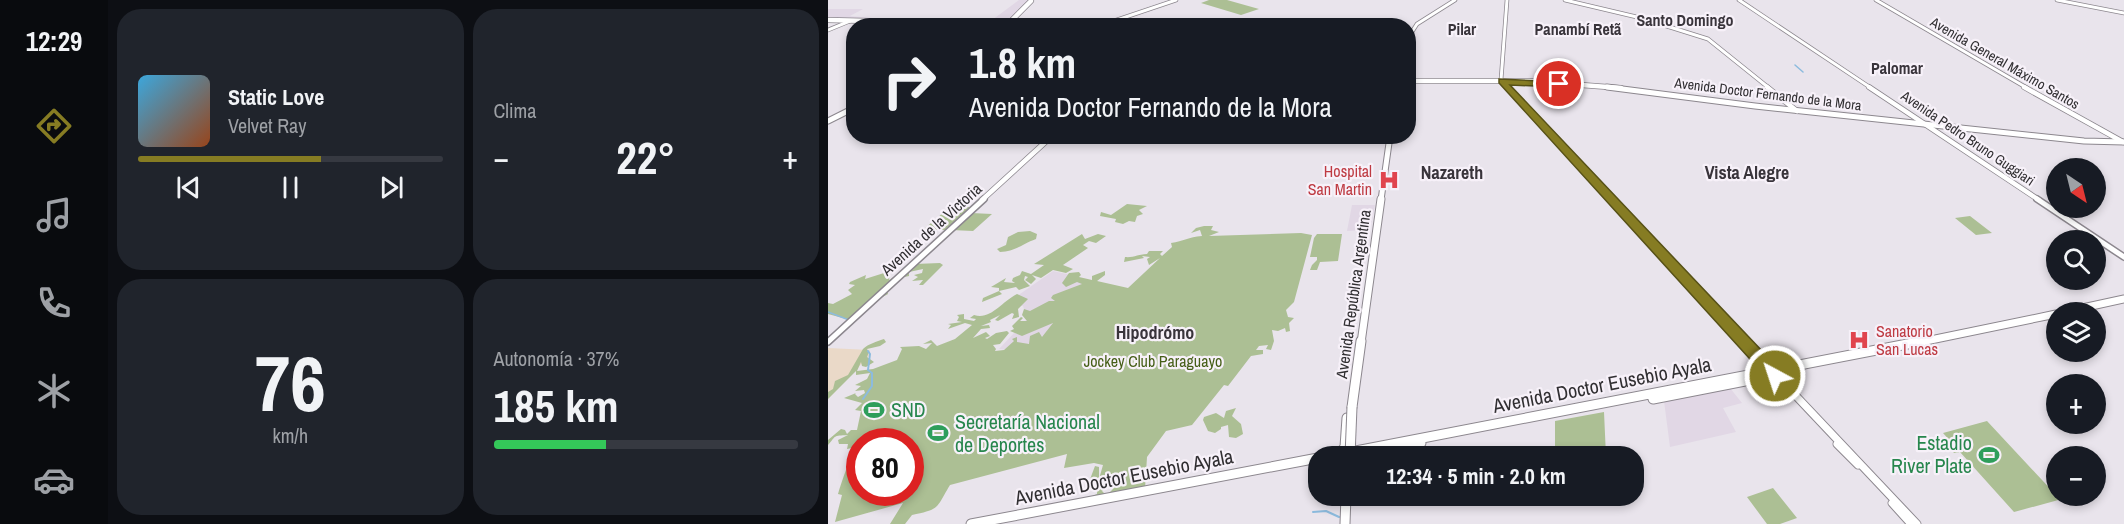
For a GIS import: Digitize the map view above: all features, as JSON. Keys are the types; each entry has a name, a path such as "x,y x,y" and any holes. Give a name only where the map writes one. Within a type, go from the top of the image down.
{"highway":[{"path":"1014,18 1032,1"},
{"path":"828,20 846,21"},
{"name":"Avenida Doctor Fernando de la Mora","path":"1416,81 1501,81 1618,88 1796,110 2087,141 2124,142"},
{"path":"828,120 846,112"},
{"name":"Avenida República Argentina","path":"1349,446 1354,378 1387,144"},
{"path":"2106,304 2124,301"},
{"path":"2106,306 2124,301"},
{"name":"Avenida Doctor Eusebio Ayala","path":"1395,446 1682,390 1776,375 2046,318"},
{"name":"Avenida Doctor Eusebio Ayala","path":"971,524 1308,462"},
{"name":"Avenida Doctor Eusebio Ayala","path":"991,524 1176,490 1308,462"},
{"path":"1176,490 1179,486 1190,483"},
{"path":"1345,506 1343,517 1347,521"}],"main road":[{"path":"1121,18 1175,0"},
{"path":"1417,24 1455,0"},
{"path":"1507,0 1501,81 1568,158 1917,524"},
{"path":"1567,0 1620,12 1710,40 1796,110"},
{"name":"Avenida Pedro Bruno Guggiari","path":"1740,0 2124,255"},
{"name":"Avenida General Máximo Santos","path":"1877,0 1962,52 2124,142"},
{"path":"2058,0 2124,13"},
{"path":"828,30 846,23"},
{"name":"Avenida de la Victoria","path":"828,342 1043,144"},
{"path":"1776,375 1911,524"}],"shaded area":[{"path":"1019,0 1031,0 1012,18 995,18"},
{"path":"828,9 863,9 850,16 872,18 846,18 846,22 828,20"},
{"path":"1352,205 1375,205 1370,230 1347,231"},
{"path":"1053,271 1076,276 1103,310 1068,345 1031,343 1009,350 999,349 1027,319 1023,306 1007,303"},
{"path":"828,348 870,350 870,355 828,399"},
{"path":"1730,388 1742,403 1723,408 1736,432 1670,447 1664,401"}],"green space":[{"path":"1209,0 1227,0 1259,9 1241,15 1201,3"},
{"path":"1127,204 1147,206 1139,210 1143,214 1137,216 1135,222 1129,221 1123,224 1115,222 1116,219 1100,216 1101,212 1111,215"},
{"path":"950,207 970,207 945,230 924,229"},
{"path":"971,213 992,214 973,231 951,230"},
{"path":"1970,216 1992,233 1976,235 1955,218"},
{"name":"Jockey Club Paraguayo","path":"1213,226 1211,230 1219,232 1209,236 1301,233 1312,235 1294,302 1286,310 1288,317 1294,318 1289,323 1290,331 1286,332 1285,328 1278,331 1272,330 1274,341 1271,350 1266,349 1268,345 1259,346 1256,350 1263,350 1263,354 1251,356 1228,386 1224,385 1192,425 1166,431 1147,457 1145,489 1106,496 1113,489 1109,483 1102,491 1105,494 1088,498 1097,494 1098,479 1089,482 1095,466 1099,467 1099,479 1103,465 1094,463 1064,468 1067,454 950,485 933,509 912,515 905,524 890,524 901,506 924,506 924,428 857,428 861,411 855,410 862,403 844,398 856,393 858,397 865,393 864,390 855,391 861,386 855,385 867,379 870,373 856,375 856,371 828,399 828,392 833,389 835,381 848,375 865,347 884,339 886,342 867,349 869,352 867,357 874,362 866,367 862,366 861,362 857,371 873,369 897,360 902,349 900,347 919,346 926,349 932,343 923,344 931,340 937,346 955,339 972,325 965,323 948,329 951,325 948,324 962,322 957,321 959,317 957,315 964,314 964,319 974,321 976,319 970,318 974,315 991,313 1017,294 1028,299 1018,309 1019,317 1012,319 1014,314 1012,313 998,321 995,320 1000,315 981,326 989,325 990,328 981,329 973,338 986,332 990,336 985,338 987,339 996,333 1007,331 1009,333 1000,344 993,345 995,351 1004,350 1014,341 1012,339 1017,337 1017,342 1029,344 1030,336 1039,332 1042,337 1053,323 1022,336 1010,331 1014,329 1012,326 1021,317 1023,318 1020,321 1027,321 1022,315 1024,309 1030,311 1049,301 1055,301 1051,298 1053,295 1082,284 1077,282 1066,287 1062,283 1069,273 1079,272 1081,275 1079,277 1092,280 1092,276 1105,271 1105,275 1097,281 1128,288 1160,258 1149,265 1147,259 1150,257 1142,256 1144,258 1124,262 1125,257 1147,254 1149,251 1163,251 1160,254 1162,256 1172,247 1171,243 1202,236 1200,230 1191,233 1196,228"},
{"path":"1030,231 1037,234 1036,239 1011,250 1000,252 997,249 1006,245 1008,237 1018,232"},
{"path":"1082,234 1085,239 1098,234 1106,236 1096,243 1089,241 1083,245 1088,248 1063,265 1073,269 1066,273 1053,270 1041,278 1032,275 1036,279 1031,284 1025,280 1028,277 1025,276 1024,280 1030,286 1019,290 1016,287 999,291 999,288 991,287 1006,278 1004,282 1015,283 1012,281 1013,278 1020,275 1022,271 1031,274 1044,265 1034,264"},
{"path":"1317,234 1342,234 1338,261 1320,262 1317,270 1310,270 1317,260 1317,257 1310,257"},
{"path":"940,263 943,265 923,285 919,285 923,280 912,281 918,277 914,275 922,273 923,269 909,272 909,276 900,278 908,270 914,269 912,268 915,264"},
{"path":"890,273 889,280 899,274 892,288 887,291 888,294 850,320 828,314 828,303 833,304 852,294 848,290 855,285 849,284 850,282 866,275 865,279"},
{"path":"999,291 1002,294 982,302 983,298"},
{"path":"1236,408 1232,416 1241,424 1243,434 1236,438 1229,437 1228,425 1221,427 1215,433 1208,431 1204,417 1216,413 1224,418 1226,411"},
{"path":"1604,412 1606,446 1555,446 1555,421"},
{"path":"1987,421 2046,484 2046,503 2014,512 1960,452 1954,453 1945,444 1951,442 1943,433"},
{"path":"841,429 845,430 846,435 835,437 828,445 828,440"},
{"path":"846,436 846,444 839,444 838,440"},
{"path":"846,469 846,506 892,506 835,522 842,495 838,494"},
{"path":"1773,488 1797,518 1780,524 1767,524 1747,497"}],"waterway":[{"path":"1795,65 1803,72"},
{"path":"1754,89 1758,91"},
{"path":"828,312 849,320"},
{"path":"863,399 872,386 872,373 868,370 870,354 868,351"},
{"path":"1313,512 1326,511 1339,517"}],"place":[{"name":"Hospital San Martin","path":"1389,180"},
{"name":"Sanatorio San Lucas","path":"1859,340"},
{"name":"SND","path":"874,410"},
{"name":"Secretaría Nacional de Deportes","path":"938,433"},
{"name":"Estadio River Plate","path":"1989,455"}],"district":[{"name":"Santo Domingo","path":"1685,20"},
{"name":"Pilar","path":"1462,29"},
{"name":"Panambí Retã","path":"1578,29"},
{"name":"Palomar","path":"1897,68"},
{"name":"Nazareth","path":"1452,173"},
{"name":"Vista Alegre","path":"1747,173"},
{"name":"Hipodrómo","path":"1155,333"}],"route":[{"path":"1559,84 1502,81 1658,251 1777,375 1775,376"}]}
